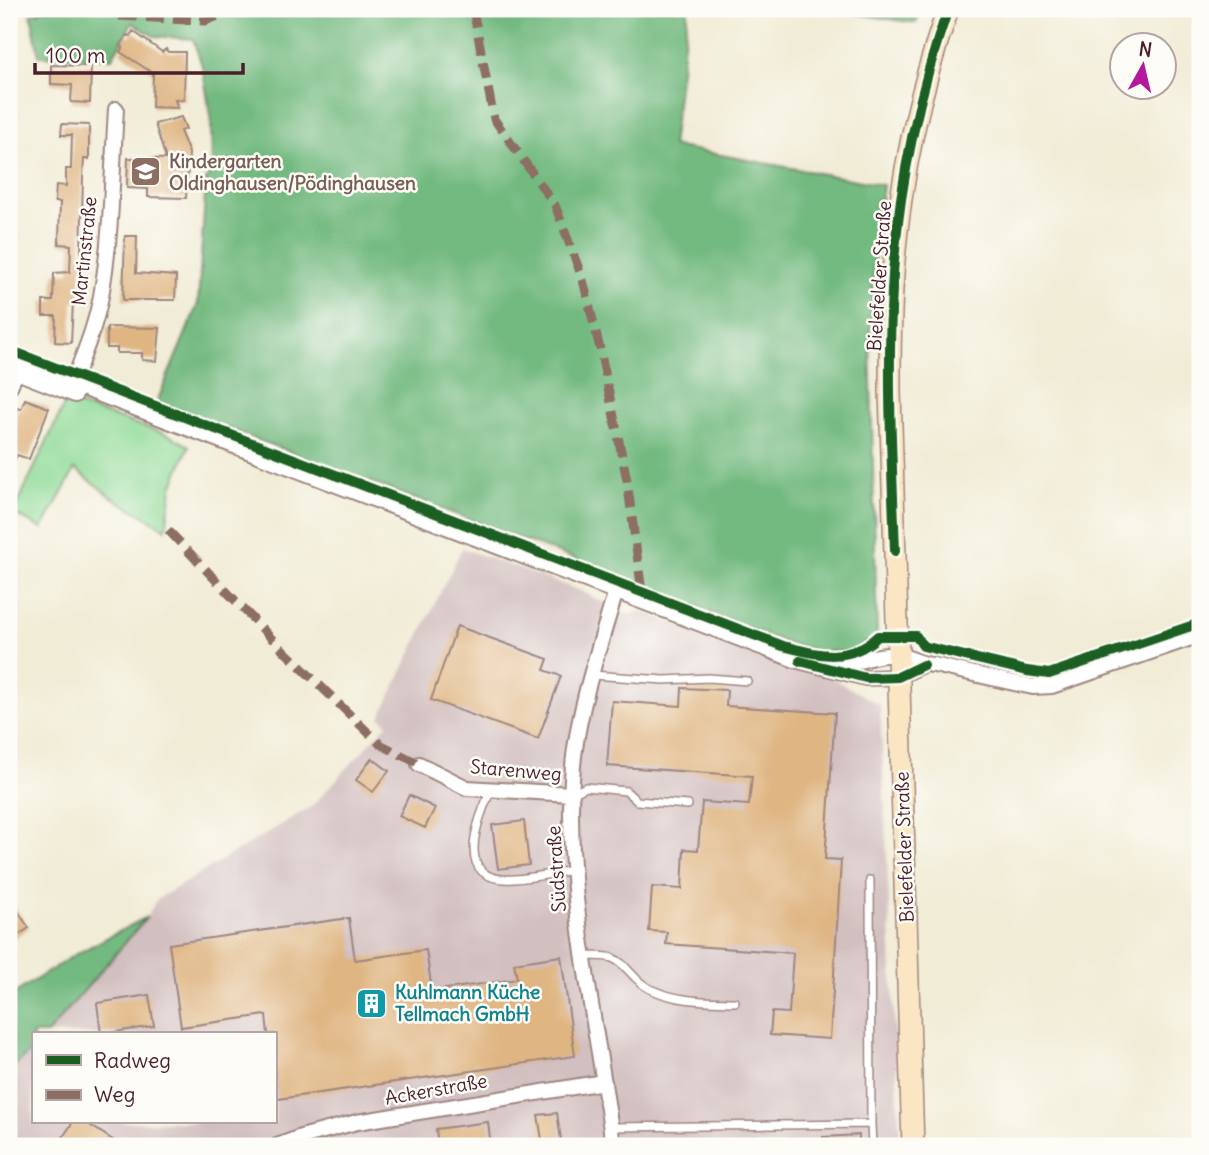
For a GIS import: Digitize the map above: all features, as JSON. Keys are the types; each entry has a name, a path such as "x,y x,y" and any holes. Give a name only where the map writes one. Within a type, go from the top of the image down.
{"main road":[{"name":"Bielefelder Straße","path":"913,1146 890,391 892,288 903,185 935,45 948,9"}],"street":[{"name":"Martinstraße","path":"70,388 93,329 101,296 106,264 116,109"},
{"path":"9,388 14,367 125,405 795,660 866,678 898,677 923,665"},
{"name":"Südstraße","path":"613,1146 585,957 575,870 572,794 575,754 592,675 616,591"},
{"path":"835,669 876,657 898,654 923,665 934,665 1033,687 1052,686 1200,635"},
{"name":"Starenweg","path":"419,764 467,788 572,794"},
{"name":"Ackerstraße","path":"276,1146 357,1122 604,1082"}],"lane":[{"path":"592,675 664,680 709,678 747,681"},
{"path":"572,794 586,787 626,791 638,801 688,805"},
{"path":"491,790 476,827 475,862 482,872 512,880 575,870"},
{"path":"870,880 872,1146"},
{"path":"585,957 611,958 624,965 639,983 663,995 692,1002 735,1002"},
{"path":"610,1127 871,1124"}],"shaded area":[{"path":"462,548 581,591 630,615 640,611 835,680 880,705 900,1146 9,1146 9,1070 32,1050 32,1124 276,1124 276,1032 49,1032 147,917 156,900 312,806 388,724 380,717"}],"green space":[{"path":"39,9 688,9 672,146 883,185 875,243 870,340 877,635 851,652 819,651 785,643 644,585 157,402 198,304 206,180 212,171 211,117 202,66 193,39 154,36 132,23 112,58 39,56 31,14 40,12"},
{"path":"823,9 921,9 916,23"},
{"path":"66,401 169,435 189,446 172,487 166,529 110,496 75,469 42,529 13,513"},
{"path":"147,917 49,1032 32,1032 32,1050 9,1070 9,997 76,954"}],"building":[{"path":"133,31 162,52 166,49 168,52 185,52 184,100 175,100 178,108 152,107 153,73 120,52 123,47 120,46"},
{"path":"51,65 91,66 90,103 71,102 72,85 51,84"},
{"path":"181,117 186,129 180,131 189,153 186,198 148,197 148,189 127,188 128,158 166,159 155,124"},
{"path":"62,124 89,125 89,159 84,159 81,255 86,255 86,268 81,268 80,302 73,302 71,343 55,342 56,316 43,316 43,301 53,301 54,273 70,272 71,245 59,244 60,202 55,202 56,185 66,186 66,169 71,169 72,135 61,135"},
{"path":"125,236 137,236 136,273 176,276 175,300 123,300"},
{"path":"107,327 160,328 157,361 142,360 142,353 117,353 117,348 107,348"},
{"path":"25,399 49,408 29,459 17,455 9,474 9,432 18,408 21,409"},
{"path":"457,626 548,659 544,670 561,676 538,739 431,700"},
{"path":"682,688 727,690 726,706 835,713 825,859 841,860 830,1039 770,1035 772,1012 789,1013 793,953 666,944 667,932 649,931 652,887 682,889 684,849 698,850 702,802 749,805 752,776 607,766 612,701 681,706"},
{"path":"372,758 389,771 373,792 356,780"},
{"path":"409,795 435,808 425,828 399,816"},
{"path":"524,821 529,865 498,869 492,825"},
{"path":"9,898 29,928 9,941"},
{"name":"Kuhlmann Küche Tellmach GmbH","path":"349,918 355,960 426,950 432,991 517,979 514,963 561,956 575,1056 278,1099 276,1032 268,1032 266,1015 181,1027 169,944"},
{"path":"149,995 154,1026 101,1032 97,1003"},
{"path":"557,1113 562,1146 543,1146 538,1115"},
{"path":"488,1122 491,1146 438,1146 436,1129"},
{"path":"72,1124 88,1124 122,1146 57,1146"},
{"path":"859,1135 859,1146 823,1146 823,1137"}],"marked path":[{"path":"119,16 205,21 238,9"},
{"path":"473,9 494,119 555,205 583,280 627,480 641,597"},
{"path":"168,530 272,639 380,744 419,764"}],"cycle path":[{"path":"895,551 890,388 898,219 918,112 948,9"},
{"path":"9,350 796,649 821,654 844,654 856,651 878,636 916,636 923,646 1049,674 1200,623"},
{"path":"800,661 866,678 898,677 923,665"}],"place":[{"name":"Kindergarten Oldinghausen/Pödinghausen","path":"146,172"},
{"name":"Kuhlmann Küche Tellmach GmbH","path":"372,1003"}]}
